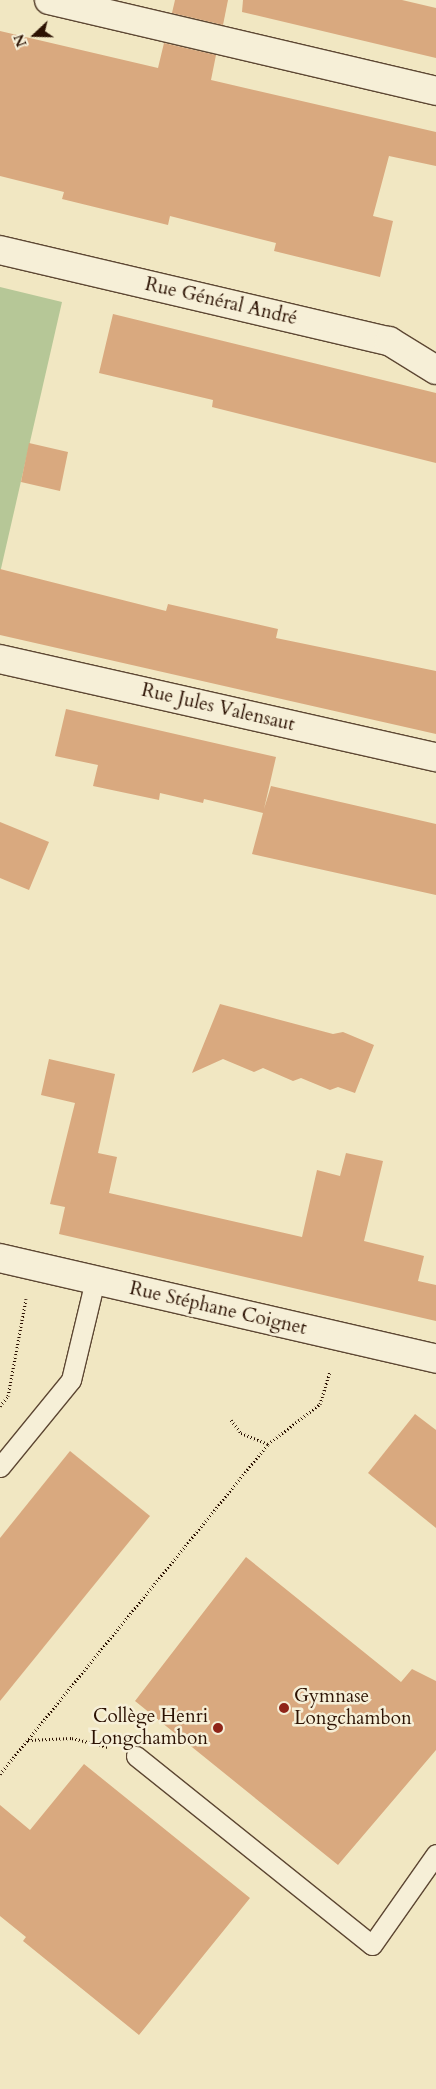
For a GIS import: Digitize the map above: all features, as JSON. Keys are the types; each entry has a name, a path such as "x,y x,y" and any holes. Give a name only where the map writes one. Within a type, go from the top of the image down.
{"street":[{"path":"49,0 436,91"},
{"name":"Rue Général André","path":"0,250 389,341 436,370"},
{"name":"Rue Jules Valensaut","path":"0,659 436,757"},
{"name":"Rue Stéphane Coignet","path":"0,1258 436,1358"}],"lane":[{"path":"0,1467 71,1380 95,1280"},
{"path":"136,1756 372,1945 436,1854"}],"path":[{"path":"0,1406 8,1396 32,1266"},
{"path":"0,1774 268,1444 320,1404 340,1336"},
{"path":"231,1420 242,1433 268,1444"},
{"path":"28,1740 72,1738 136,1756"}],"green space":[{"path":"0,287 62,302 0,573"}],"building":[{"path":"175,0 228,0 223,25 172,13"},
{"path":"243,0 402,0 436,8 436,58 242,12"},
{"path":"0,31 158,68 164,43 216,55 211,80 436,132 436,166 389,156 373,216 393,221 380,277 274,251 276,243 170,216 168,225 62,199 64,192 0,176"},
{"path":"113,314 436,393 436,463 212,407 213,400 99,373"},
{"path":"29,443 68,452 60,491 21,482"},
{"path":"0,569 166,611 168,604 278,629 276,638 436,671 436,734 0,635"},
{"path":"66,709 276,757 264,809 271,786 436,824 436,895 252,854 263,813 204,799 203,803 160,793 159,800 93,786 98,765 55,756"},
{"path":"0,822 49,842 29,890 0,878"},
{"path":"220,1004 333,1034 343,1032 374,1045 355,1093 338,1087 330,1090 301,1078 293,1081 263,1068 254,1072 223,1059 192,1073"},
{"path":"49,1059 115,1074 98,1153 117,1157 109,1193 302,1237 317,1170 340,1176 346,1153 383,1161 364,1241 424,1256 418,1281 436,1285 436,1321 59,1234 65,1207 50,1204 75,1103 41,1095"},
{"path":"415,1414 436,1430 436,1528 368,1473"},
{"path":"70,1451 150,1516 0,1701 0,1538"},
{"name":"Gymnase Longchambon","path":"246,1557 401,1682 412,1669 436,1681 436,1750 338,1865 135,1701"},
{"path":"84,1764 250,1898 139,2035 23,1941 26,1937 0,1916 0,1805 30,1830"}],"place":[{"name":"Gymnase Longchambon","path":"284,1708"},
{"name":"Collège Henri Longchambon","path":"218,1728"}]}
